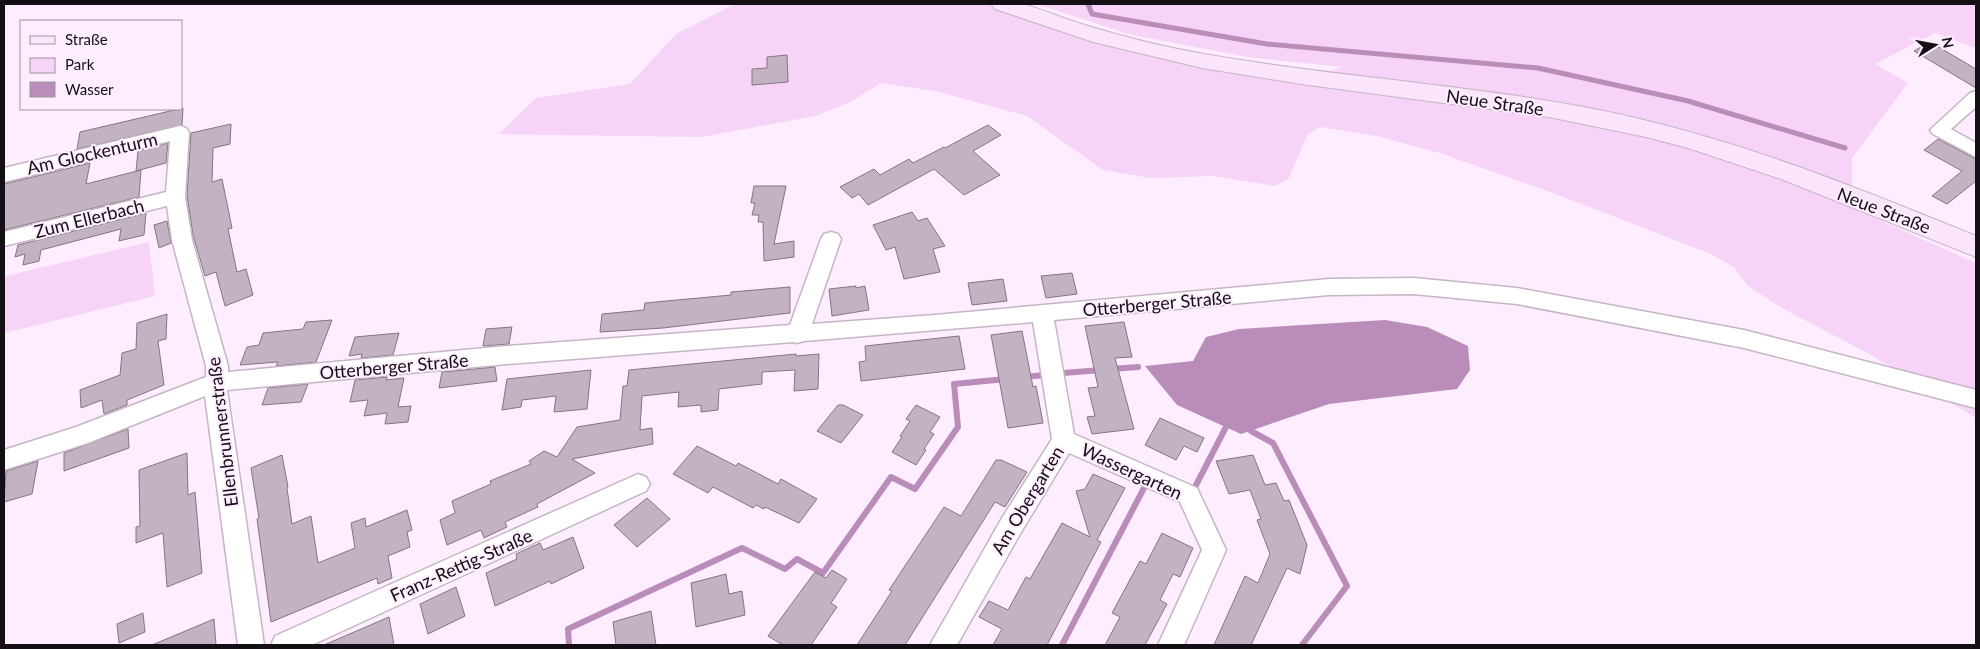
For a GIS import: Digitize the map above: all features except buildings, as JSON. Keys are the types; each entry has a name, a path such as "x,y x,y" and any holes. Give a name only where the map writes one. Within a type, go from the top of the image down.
{"main road":[{"name":"Neue Straße","path":"1002,4 1086,32 1199,60 1262,71 1516,104 1600,119 1654,132 1749,159 1901,215 1976,248"}],"street":[{"path":"1976,98 1939,130 1976,151"},
{"name":"Am Glockenturm","path":"4,174 180,132"},
{"name":"Ellenbrunnerstraße","path":"180,132 175,197 182,240 217,366 217,407 250,645"},
{"name":"Zum Ellerbach","path":"4,239 175,197"},
{"path":"797,335 831,238"},
{"name":"Otterberger Straße","path":"4,460 80,436 217,382 507,355 797,335 1329,287 1414,286 1517,296 1744,339 1976,399"},
{"name":"Am Obergarten","path":"943,645 1011,526 1064,440 1042,314"},
{"name":"Wassergarten","path":"1064,440 1189,495 1214,550 1171,645"},
{"name":"Franz-Rettig-Straße","path":"284,645 638,484"}],"green space":[{"path":"735,4 994,4 994,6 1299,81 1343,67 1247,57 1132,35 1036,4 1976,4 1976,48 1935,33 1875,64 1908,83 1852,158 1852,208 1976,263 1976,418 1873,356 1782,308 1748,286 1734,267 1711,254 1553,193 1440,153 1377,136 1320,127 1308,134 1288,179 1275,186 1214,176 1150,178 1103,170 1027,116 935,91 881,83 852,101 816,116 701,137 499,134 536,98 630,84 676,34"},
{"path":"149,242 155,296 4,333 4,284 6,276"}],"water":[{"path":"1385,320 1427,327 1468,346 1470,370 1457,389 1329,404 1241,434 1177,405 1145,366 1193,361 1206,337 1239,329"}],"waterway":[{"path":"1088,4 1092,14 1267,44 1538,68 1688,101 1845,148"},
{"path":"1111,369 1138,367"},
{"path":"1064,373 1101,370"},
{"path":"1025,377 1044,375"},
{"path":"569,645 568,629 742,548 785,569 797,559 823,573 891,477 915,489 958,427 954,384 1006,379"},
{"path":"1194,489 1226,427"},
{"path":"1251,431 1273,443 1347,586 1302,645"},
{"path":"1062,645 1145,486"}]}
